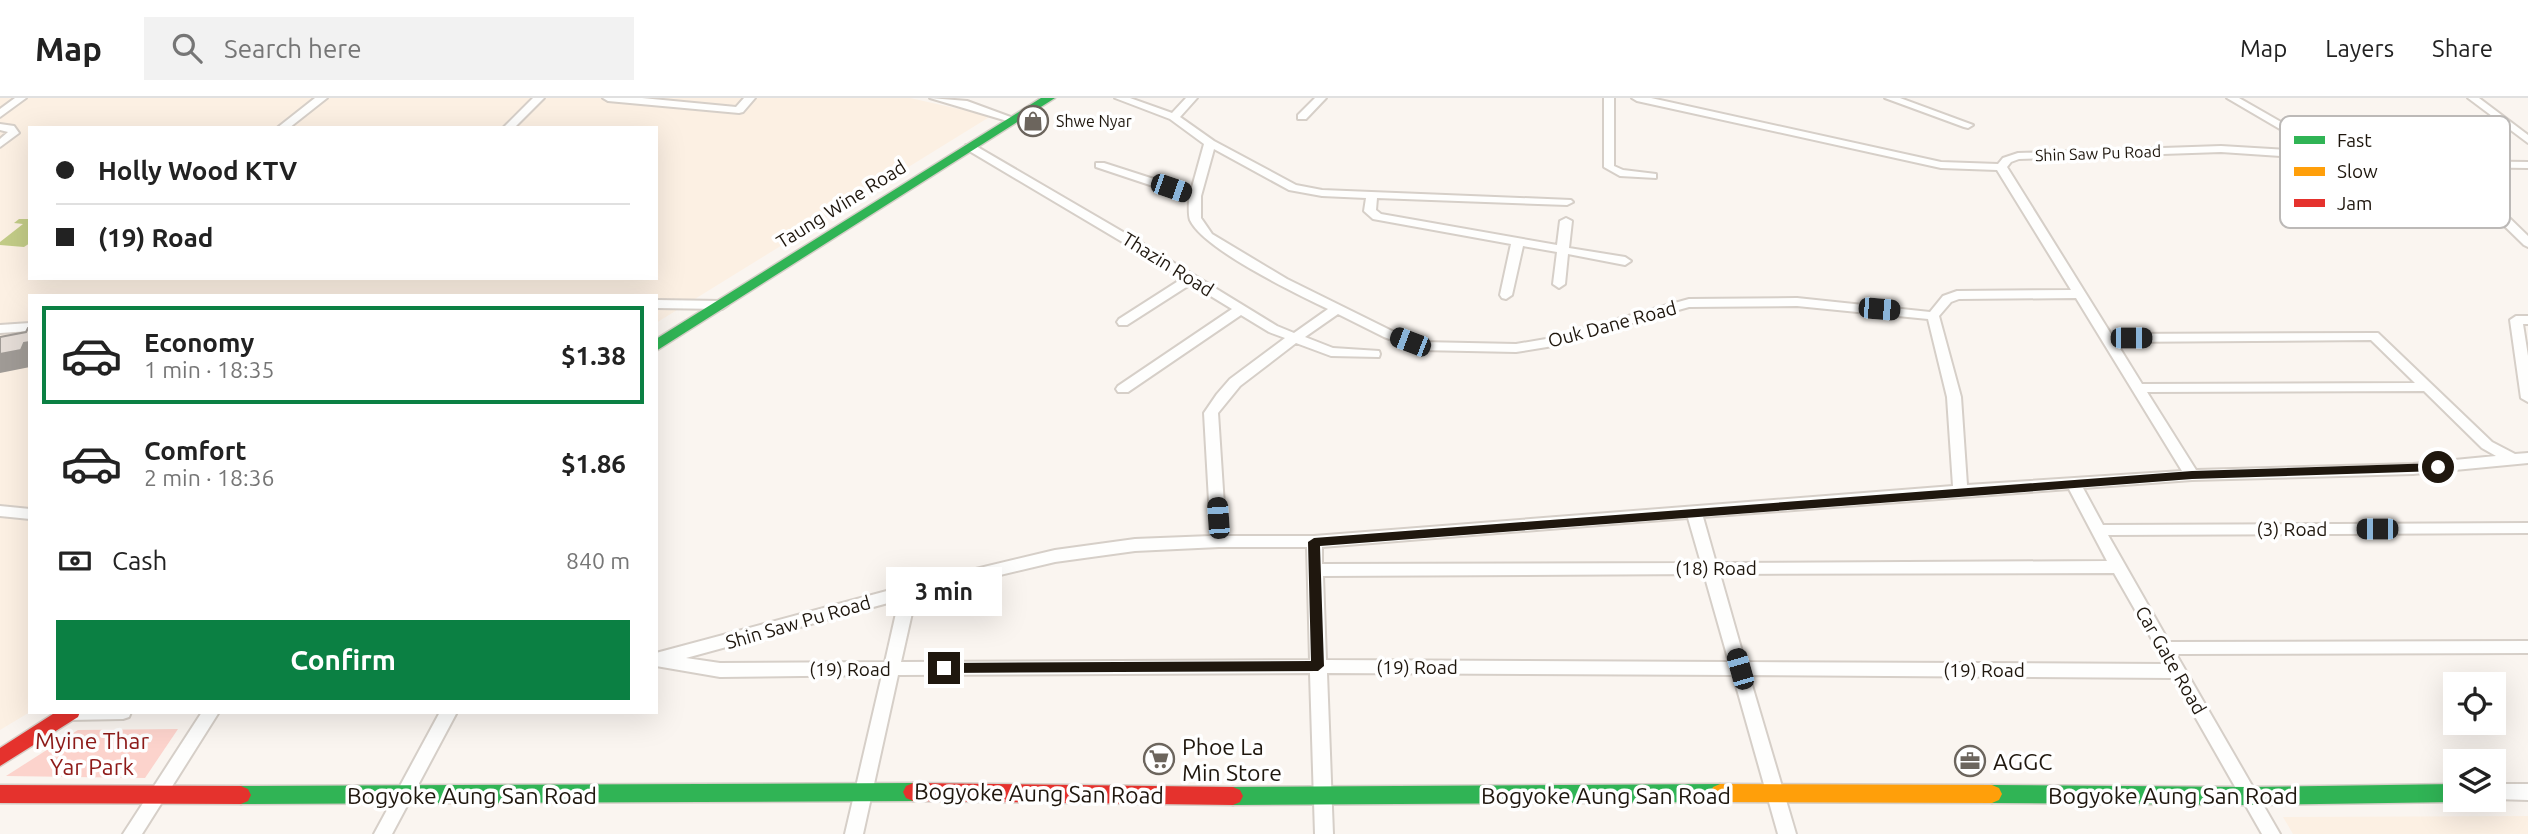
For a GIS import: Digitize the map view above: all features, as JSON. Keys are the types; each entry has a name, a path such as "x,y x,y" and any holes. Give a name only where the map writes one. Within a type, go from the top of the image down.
{"street":[{"path":"0,114 21,98"},
{"path":"285,126 322,98"},
{"path":"510,126 539,98"},
{"path":"608,98 668,101 739,110 750,98"},
{"path":"935,98 967,104 1009,118"},
{"name":"Taung Wine Road","path":"658,345 970,148 1033,98"},
{"name":"Taung Wine Road","path":"658,331 1009,118 1049,98"},
{"path":"1120,98 1174,117 1210,143 1293,188 1322,193 1567,202"},
{"path":"1174,117 1192,98"},
{"path":"1303,117 1321,98"},
{"path":"1609,98 1609,167 1620,173 1652,176"},
{"name":"Shin Saw Pu Road","path":"1637,98 1941,165 2001,167 2007,160 2018,156 2040,155 2221,149 2280,153"},
{"path":"1890,98 1968,125"},
{"path":"2232,98 2280,125"},
{"path":"2473,98 2497,116"},
{"path":"2510,126 2528,140"},
{"path":"0,127 10,128 14,132 0,144"},
{"name":"Ouk Dane Road","path":"1210,143 1195,197 1195,218 1208,236 1283,282 1336,309 1388,334 1431,347 1516,348 1547,343 1689,303 1797,302 1933,316"},
{"name":"Thazin Road","path":"970,148 1296,339 1331,352 1374,354"},
{"path":"1100,164 1195,197"},
{"name":"Shin Saw Pu Road","path":"2510,165 2528,165"},
{"path":"2001,167 2192,475"},
{"path":"1372,195 1370,211 1377,217 1625,261"},
{"path":"1559,284 1566,221"},
{"path":"2510,225 2528,243"},
{"path":"1506,295 1518,241"},
{"path":"1123,322 1192,278"},
{"path":"1960,491 1954,397 1933,316 1947,299 1957,295 2078,294"},
{"path":"658,304 722,305"},
{"path":"1123,388 1241,309"},
{"path":"1219,541 1211,413 1220,396 1250,371 1336,309"},
{"path":"2522,320 2528,398"},
{"path":"0,329 28,327"},
{"path":"2105,338 2374,337 2487,445 2520,458"},
{"path":"2137,388 2426,387"},
{"name":"Shin Saw Pu Road","path":"658,660 909,591 1055,556 1135,545 1219,541 1314,542 1960,491 2192,475 2413,469 2520,458"},
{"name":"Car Gate Road","path":"2074,485 2118,568 2271,834"},
{"path":"0,511 28,514"},
{"path":"1695,512 1787,834"},
{"name":"(3) Road","path":"2098,530 2528,528"},
{"path":"1314,542 1324,834"},
{"name":"(18) Road","path":"1315,570 2118,568"},
{"path":"854,834 909,591"},
{"path":"2164,648 2528,647"},
{"name":"(19) Road","path":"658,660 720,670 1318,666 2177,671"},
{"path":"0,744 46,714"},
{"path":"0,758 68,714"},
{"path":"132,834 210,714"},
{"path":"383,834 448,714"},
{"name":"Bogyoke Aung San Road","path":"0,794 402,796 864,791 1323,797 1775,793 2249,796 2443,793"},
{"path":"2506,792 2528,792"}],"shaded area":[{"path":"0,98 910,98 991,116 658,322 658,294 28,294 28,713 0,730"},
{"path":"19,219 28,219 28,244 24,247 0,245 0,242 23,224 14,223"},
{"path":"2528,816 2528,834 2293,834 2283,817"}],"green space":[{"name":"Myine Thar Yar Park","path":"178,729 145,778 6,776 78,730"}],"building":[{"path":"28,328 28,342 24,343 21,350 0,354 0,337 26,332"}],"traffic: fast":[{"path":"658,345 1049,98"},
{"path":"241,795 913,792"},
{"path":"1233,796 1720,793"},
{"path":"1992,794 2249,796 2443,793"}],"traffic: slow":[{"path":"1720,793 1992,794"}],"traffic: jam":[{"path":"0,758 68,714"},
{"path":"913,792 1233,796"},
{"path":"0,794 241,795"}],"place":[{"name":"Shwe Nyar","path":"1033,121"},
{"name":"Phoe La Min Store","path":"1159,759"},
{"name":"AGGC","path":"1970,761"}],"route":[{"path":"944,668 1318,666 1314,542 2192,475 2438,467"}]}
